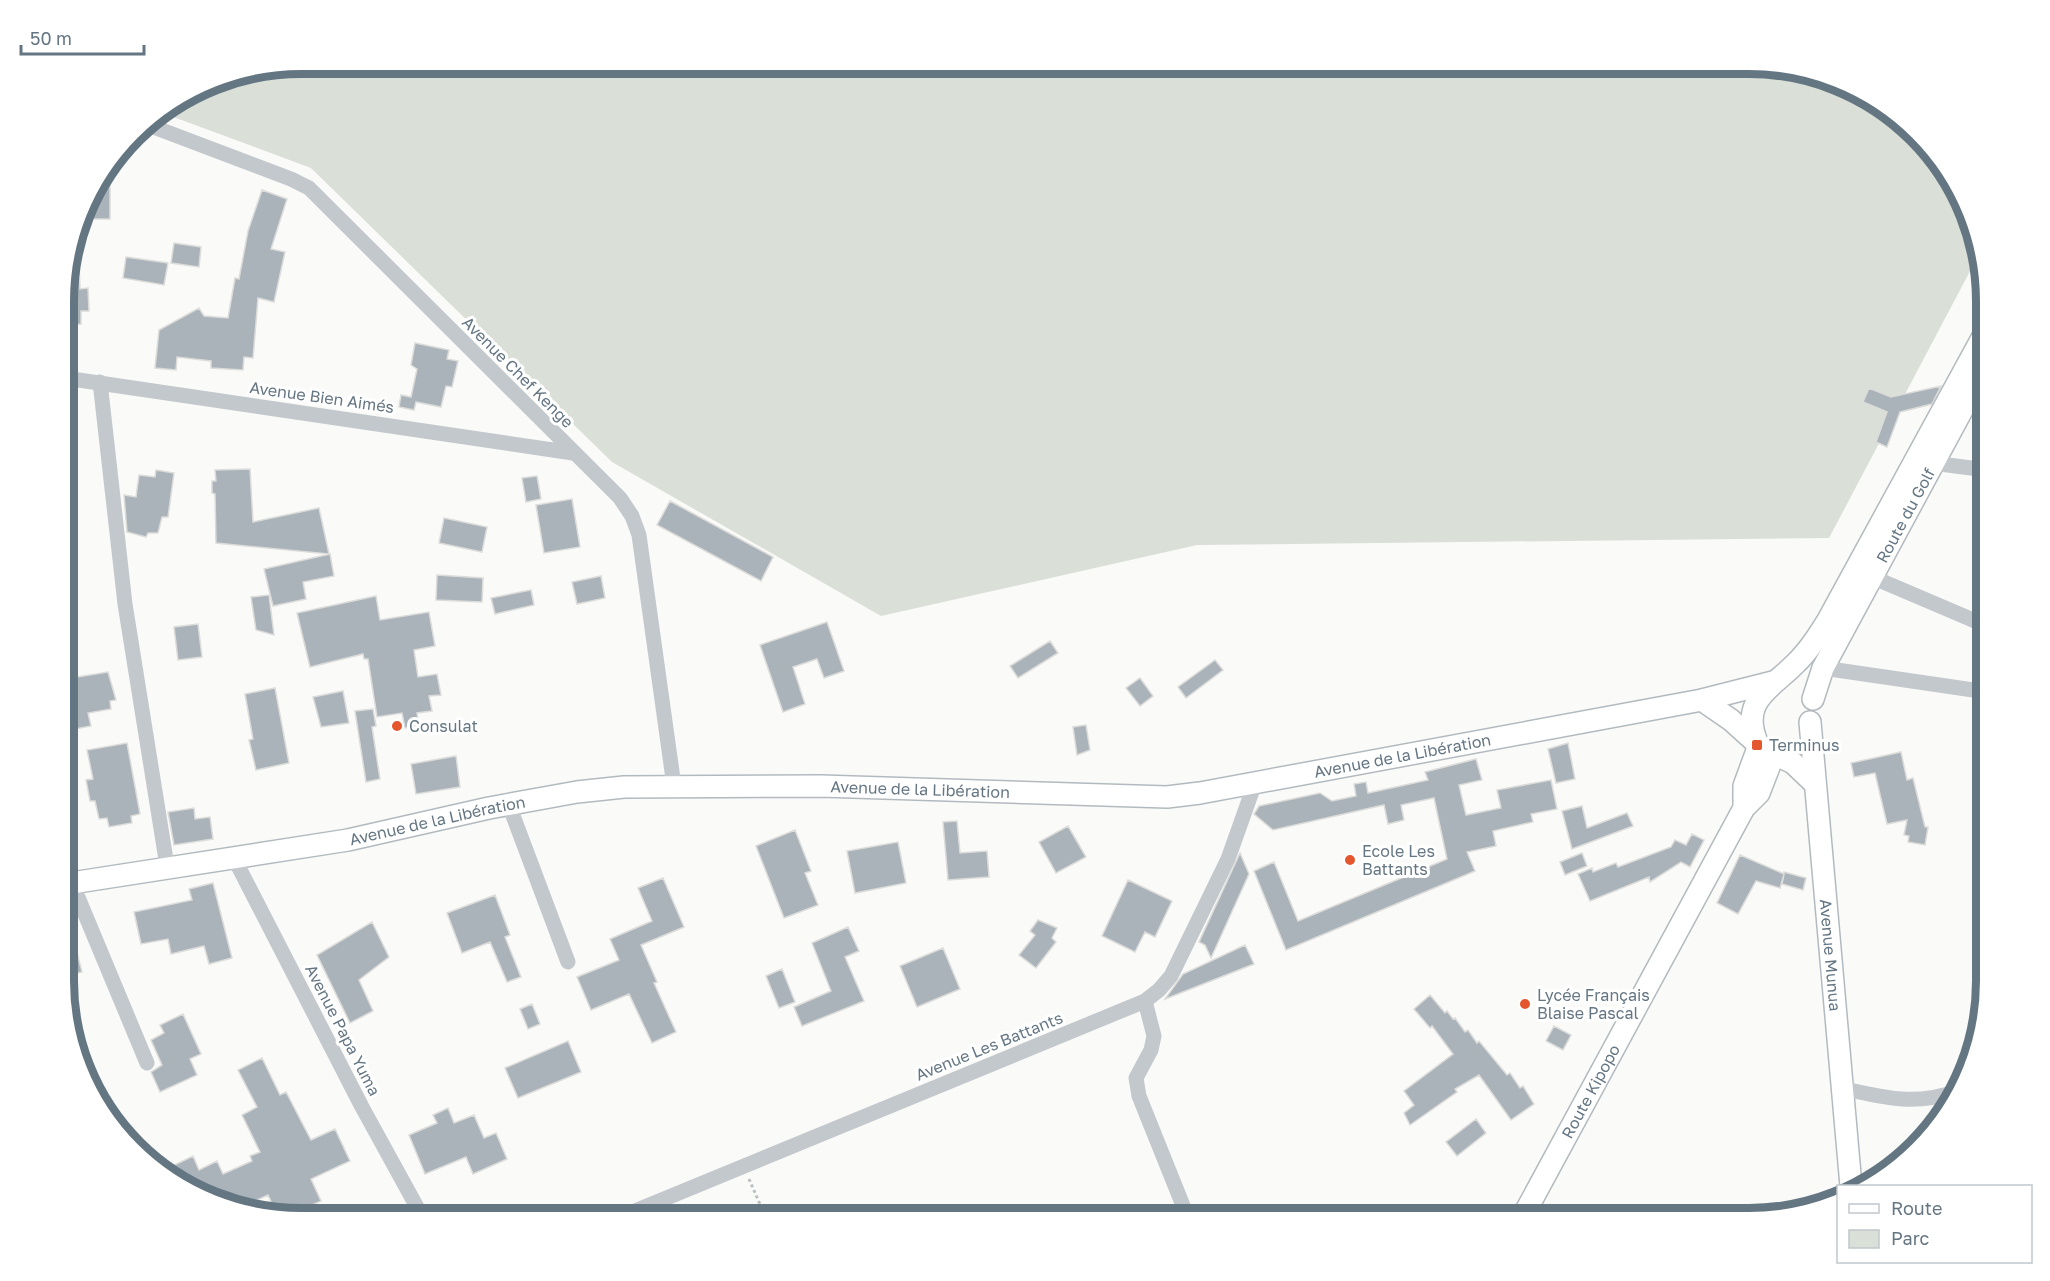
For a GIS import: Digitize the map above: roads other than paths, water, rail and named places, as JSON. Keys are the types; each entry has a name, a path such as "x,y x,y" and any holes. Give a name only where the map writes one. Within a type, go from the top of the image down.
{"main road":[{"path":"1767,749 1753,729 1753,713 1761,694 1804,655 1828,620 1923,462 1976,350"},
{"name":"Route du Golf","path":"1823,668 1872,577 1923,462 1976,380"},
{"path":"1767,749 1798,743 1812,712 1823,668"},
{"path":"1777,680 1792,677 1809,689 1812,712"},
{"name":"Avenue de la Libération","path":"74,883 167,866 348,840 509,804 577,792 674,786 821,786 1167,796 1255,783 1702,700 1777,680"},
{"path":"1702,700 1767,749 1793,763 1814,783"},
{"name":"Avenue Munua","path":"1812,712 1814,783 1851,1184"},
{"name":"Route Kipopo","path":"1527,1208 1744,808 1758,793 1767,749"}],"street":[{"name":"Avenue Chef Kenge","path":"154,127 291,178 309,188 620,498 632,516 639,535 674,786"},
{"name":"Avenue Bien Aimés","path":"74,379 573,453"},
{"path":"100,382 125,604 167,866"},
{"path":"1923,462 1976,469"},
{"path":"1872,577 1976,622"},
{"path":"1823,668 1976,691"},
{"name":"Avenue Les Battants","path":"642,1208 1145,1001 1171,976 1228,859 1255,783"},
{"path":"509,804 568,962"},
{"name":"Avenue Papa Yuma","path":"234,858 362,1107 418,1208"},
{"path":"74,895 147,1063"},
{"path":"1145,1001 1154,1036 1151,1050 1136,1078 1139,1096 1184,1208"},
{"path":"1841,1088 1886,1099 1928,1100 1946,1095"}],"place":[{"name":"Consulat","path":"397,726"},
{"name":"Terminus","path":"1757,745"},
{"name":"Ecole Les Battants","path":"1350,860"},
{"name":"Lycée Français Blaise Pascal","path":"1525,1004"}]}
